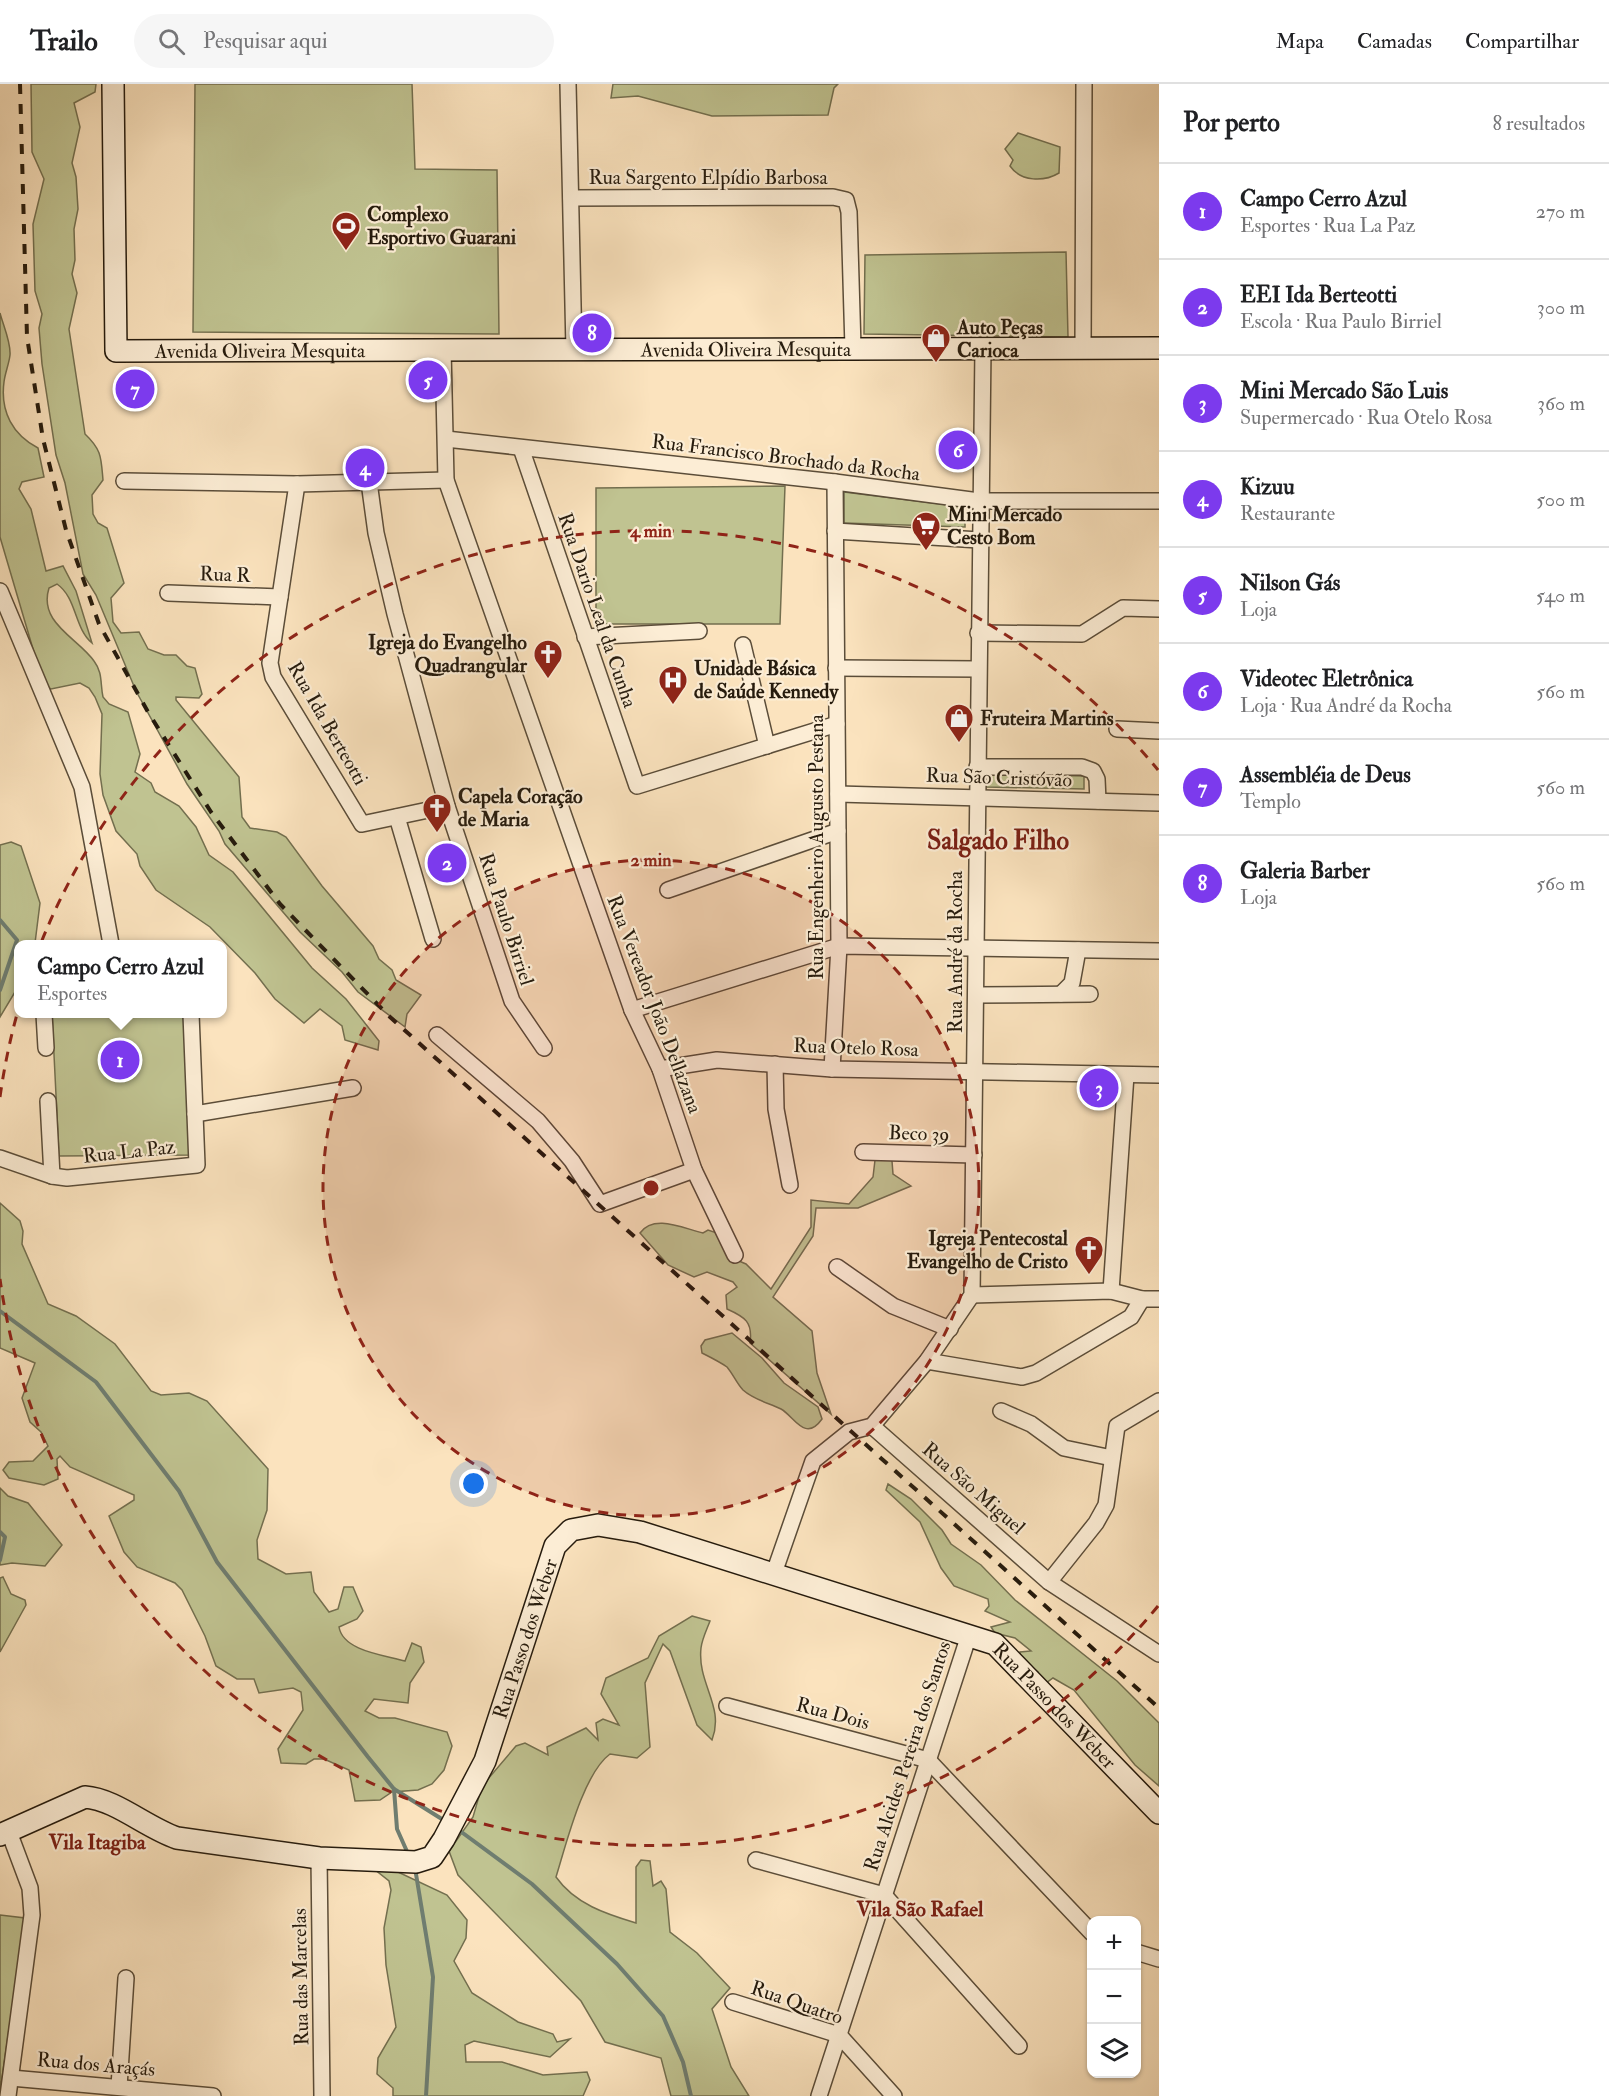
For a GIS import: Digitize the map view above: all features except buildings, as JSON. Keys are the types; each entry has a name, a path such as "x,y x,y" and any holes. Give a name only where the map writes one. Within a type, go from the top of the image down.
{"street":[{"name":"Avenida Oliveira Mesquita","path":"113,84 116,351 1159,348"},
{"path":"568,84 574,349"},
{"path":"1083,348 1084,84"},
{"name":"Rua Sargento Elpídio Barbosa","path":"571,198 833,197 846,200 849,212 853,348"},
{"name":"Rua André da Rocha","path":"972,1295 976,1071 979,501 983,348"},
{"name":"Rua Vereador João Dellazana","path":"443,349 446,480 632,1010 660,1069 694,1170 735,1256"},
{"name":"Rua Francisco Brochado da Rocha","path":"446,439 835,482 979,501 1159,501"},
{"name":"Rua Dario Leal da Cunha","path":"521,448 637,786 767,746"},
{"path":"124,481 297,484 446,480"},
{"name":"Rua Paulo Birriel","path":"369,482 376,533 395,614 447,806 512,1001 544,1048"},
{"name":"Rua Engenheiro Augusto Pestana","path":"832,1069 839,946 835,482"},
{"name":"Rua Ida Berteotti","path":"297,484 270,663 273,677 362,824 447,806"},
{"path":"835,531 979,540"},
{"path":"0,591 82,787 110,940"},
{"name":"Rua R","path":"168,593 280,597"},
{"path":"978,633 1082,634 1123,608 1159,609"},
{"path":"585,637 699,631"},
{"path":"743,645 767,746 837,724"},
{"path":"836,668 978,669"},
{"path":"1117,729 1159,731"},
{"path":"977,767 1082,767 1094,771 1097,779 1098,801"},
{"name":"Rua São Cristóvão","path":"838,794 1159,802"},
{"path":"397,817 433,939"},
{"path":"668,890 838,831"},
{"path":"632,1010 839,946 1159,951"},
{"path":"1061,994 1072,983 1078,950"},
{"path":"976,995 1090,994"},
{"path":"44,1018 46,1048"},
{"path":"191,1018 195,1114"},
{"path":"437,1035 538,1121 572,1161 600,1204 694,1170"},
{"name":"Rua Otelo Rosa","path":"660,1069 717,1060 832,1069 1159,1075"},
{"path":"775,1064 776,1109 790,1185"},
{"path":"1111,1291 1126,1075"},
{"name":"Rua La Paz","path":"0,1158 52,1176 67,1178 197,1165 195,1114 353,1088"},
{"path":"48,1101 52,1176"},
{"name":"Beco 39","path":"863,1152 974,1155"},
{"path":"837,1267 893,1306 950,1329"},
{"path":"774,1573 813,1461 849,1432 872,1426 927,1361 972,1295 1111,1291 1142,1299 1159,1299"},
{"path":"927,1361 1002,1376 1022,1377 1043,1369 1131,1317 1142,1299"},
{"path":"1049,1582 1101,1514 1110,1484 1117,1426 1159,1401"},
{"path":"1000,1411 1031,1424 1064,1448 1112,1458"},
{"name":"Rua São Miguel","path":"872,1426 1049,1582 1159,1654"},
{"name":"Rua Passo dos Weber","path":"4,1834 85,1797 98,1798 157,1831 177,1838 319,1858 416,1862 432,1857 486,1761 555,1546 571,1530 598,1526 640,1532 995,1644 1159,1813"},
{"name":"Rua Alcides Pereira dos Santos","path":"819,2096 969,1635"},
{"name":"Rua Dois","path":"727,1706 928,1761"},
{"path":"928,1761 1087,1928"},
{"path":"4,1834 30,1888 32,1915 8,2096"},
{"name":"Rua das Marcelas","path":"319,1858 322,2096"},
{"path":"756,1860 884,1895 1019,2046"},
{"path":"1141,1953 1159,1959"},
{"path":"124,2090 126,1978"},
{"name":"Rua Quatro","path":"733,2002 839,2035 894,2096"},
{"name":"Rua dos Araçás","path":"11,2078 124,2090 213,2096"}],"green space":[{"path":"31,84 96,84 95,92 74,103 80,127 72,163 76,177 78,209 74,229 75,260 72,274 77,293 69,329 85,434 98,450 102,466 103,480 92,495 93,514 98,523 107,528 124,583 111,598 113,622 121,633 139,632 148,649 164,655 176,655 187,666 195,668 202,694 199,698 176,697 176,700 239,777 242,817 250,828 277,832 286,837 322,886 373,946 379,959 392,970 396,980 421,995 407,1014 405,1027 358,992 342,972 300,932 225,844 219,831 187,784 136,691 96,595 83,574 65,483 56,455 42,364 39,328 42,314 35,291 33,224 44,179 32,152"},
{"name":"Complexo Esportivo Guarani","path":"195,84 412,84 415,169 497,170 499,334 193,332"},
{"path":"613,84 838,84 834,88 828,115 712,116 638,96 611,98"},
{"path":"1018,133 1060,147 1059,173 1047,178 1033,179 1026,178 1015,171 1010,166 1013,160 1005,149"},
{"path":"1066,252 1068,337 864,334 865,255"},
{"path":"0,313 10,350 3,393 6,413 15,429 29,443 38,448 44,477 22,482 19,489 31,509 46,571 63,566 76,591 92,643 86,637 64,590 57,584 49,588 47,600 49,611 61,629 97,665 103,697 109,704 128,712 140,754 135,772 151,783 155,792 179,806 196,827 209,855 233,872 312,968 346,999 379,1041 378,1050 345,1040 342,1026 320,1009 304,1023 275,999 255,973 227,944 227,940 223,940 210,927 156,890 140,866 137,854 116,831 103,795 100,774 102,714 95,697 89,688 80,683 51,689 43,683 0,537"},
{"path":"785,486 780,624 596,624 596,488"},
{"path":"844,492 965,507 965,527 844,523"},
{"path":"986,774 1084,776 1084,789 986,787"},
{"path":"11,842 21,846 40,903 35,940 14,940 14,994 0,1017 0,845"},
{"path":"52,1018 185,1018 191,1155 59,1156"},
{"path":"885,1151 892,1161 893,1174 911,1186 858,1208 816,1208 813,1236 773,1297 812,1331 817,1373 831,1414 750,1343 749,1325 739,1315 727,1309 726,1295 737,1287 733,1282 707,1272 694,1277 668,1265 640,1233 646,1227 661,1223 703,1233 708,1230 723,1235 734,1259 746,1264 771,1289 811,1227 811,1200 849,1204 873,1177 875,1160"},
{"path":"0,1203 20,1221 23,1231 22,1244 48,1304 76,1316 115,1344 151,1391 161,1395 189,1393 207,1401 268,1469 267,1510 257,1540 258,1559 286,1574 311,1572 314,1592 329,1612 338,1609 344,1587 353,1587 363,1611 357,1619 339,1627 342,1635 356,1647 405,1661 412,1643 421,1647 424,1662 410,1683 408,1703 374,1699 365,1711 379,1718 395,1718 447,1732 452,1746 444,1770 432,1784 418,1790 392,1792 380,1800 355,1801 349,1770 324,1759 314,1759 306,1764 281,1763 278,1749 303,1710 301,1692 293,1688 259,1693 254,1679 237,1679 216,1666 205,1636 182,1590 175,1583 137,1567 124,1552 109,1516 134,1500 134,1495 70,1467 60,1456 57,1459 58,1479 44,1485 9,1478 3,1470 9,1462 33,1461 48,1446 41,1432 30,1422 22,1398 35,1363 0,1348"},
{"path":"732,1333 762,1358 784,1383 818,1407 822,1419 816,1426 810,1429 800,1426 786,1412 747,1393 727,1367 702,1353 701,1346 705,1340"},
{"path":"888,1484 911,1499 942,1530 951,1544 981,1565 1015,1600 1117,1681 1159,1723 1159,1786 1135,1765 1074,1690 1053,1678 1042,1686 1038,1672 1020,1659 1020,1652 1031,1651 1015,1638 995,1633 991,1627 1010,1622 985,1611 989,1606 988,1599 954,1586 941,1568 920,1522 886,1490"},
{"path":"0,1488 8,1496 28,1503 62,1545 45,1566 12,1563 0,1565"},
{"path":"3,1577 11,1594 25,1600 26,1605 0,1652 0,1578"},
{"path":"692,1616 710,1621 703,1638 701,1661 715,1716 712,1740 697,1725 670,1651 663,1644 645,1683 650,1747 637,1758 610,1754 600,1764 584,1793 570,1829 556,1877 572,1894 592,1907 636,1923 636,1867 641,1860 650,1861 653,1886 661,1881 666,1889 670,1932 697,1953 730,1988 712,2009 731,2067 749,2096 671,2096 661,2058 605,2042 581,2001 458,1875 449,1851 473,1817 482,1786 516,1746 525,1743 548,1755 547,1747 586,1728 598,1740 596,1723 603,1719 619,1725 601,1694 606,1678 648,1658 659,1636"},
{"path":"381,1864 447,1895 467,1920 466,1938 454,1961 472,1993 518,2022 553,2034 557,2042 570,2039 550,2057 474,2041 465,2045 466,2062 502,2062 543,2075 587,2072 590,2080 583,2096 393,2096 393,2088 377,2074 378,2058 396,2027 386,1965 384,1928 391,1890 389,1881 374,1869"},
{"path":"0,1915 25,1918 0,2092"}],"waterway":[{"path":"0,920 17,940"},
{"path":"0,990 14,949"},
{"path":"0,1311 96,1382 179,1491 217,1562 368,1757 394,1789 445,1821"},
{"path":"0,1532 5,1537 0,1560"},
{"path":"394,1789 397,1829 409,1856"},
{"path":"456,1828 532,1884 617,1964 663,2016 683,2062 691,2096"},
{"path":"415,1868 433,1977 426,2096"}],"railway":[{"path":"20,84 27,337 43,439 66,530 99,624 148,712 211,812 280,904 390,1017 1159,1708"}],"place":[{"name":"Complexo Esportivo Guarani","path":"346,252"},
{"name":"Galeria Barber","path":"592,333"},
{"name":"Auto Peças Carioca","path":"936,364"},
{"name":"Nilson Gás","path":"428,380"},
{"name":"Assembléia de Deus","path":"135,389"},
{"name":"Videotec Eletrônica","path":"958,450"},
{"name":"Kizuu","path":"365,468"},
{"name":"Mini Mercado Cesto Bom","path":"926,552"},
{"name":"Igreja do Evangelho Quadrangular","path":"548,680"},
{"name":"Unidade Básica de Saúde Kennedy","path":"673,706"},
{"name":"Fruteira Martins","path":"959,744"},
{"name":"Capela Coração de Maria","path":"437,834"},
{"name":"EEI Ida Berteotti","path":"447,863"},
{"name":"Campo Cerro Azul","path":"120,1060"},
{"name":"Mini Mercado São Luis","path":"1099,1088"},
{"name":"Igreja Pentecostal Evangelho de Cristo","path":"1089,1276"}],"district":[{"name":"Salgado Filho","path":"998,840"},
{"name":"Vila Itagiba","path":"97,1842"},
{"name":"Vila São Rafael","path":"920,1909"}]}
